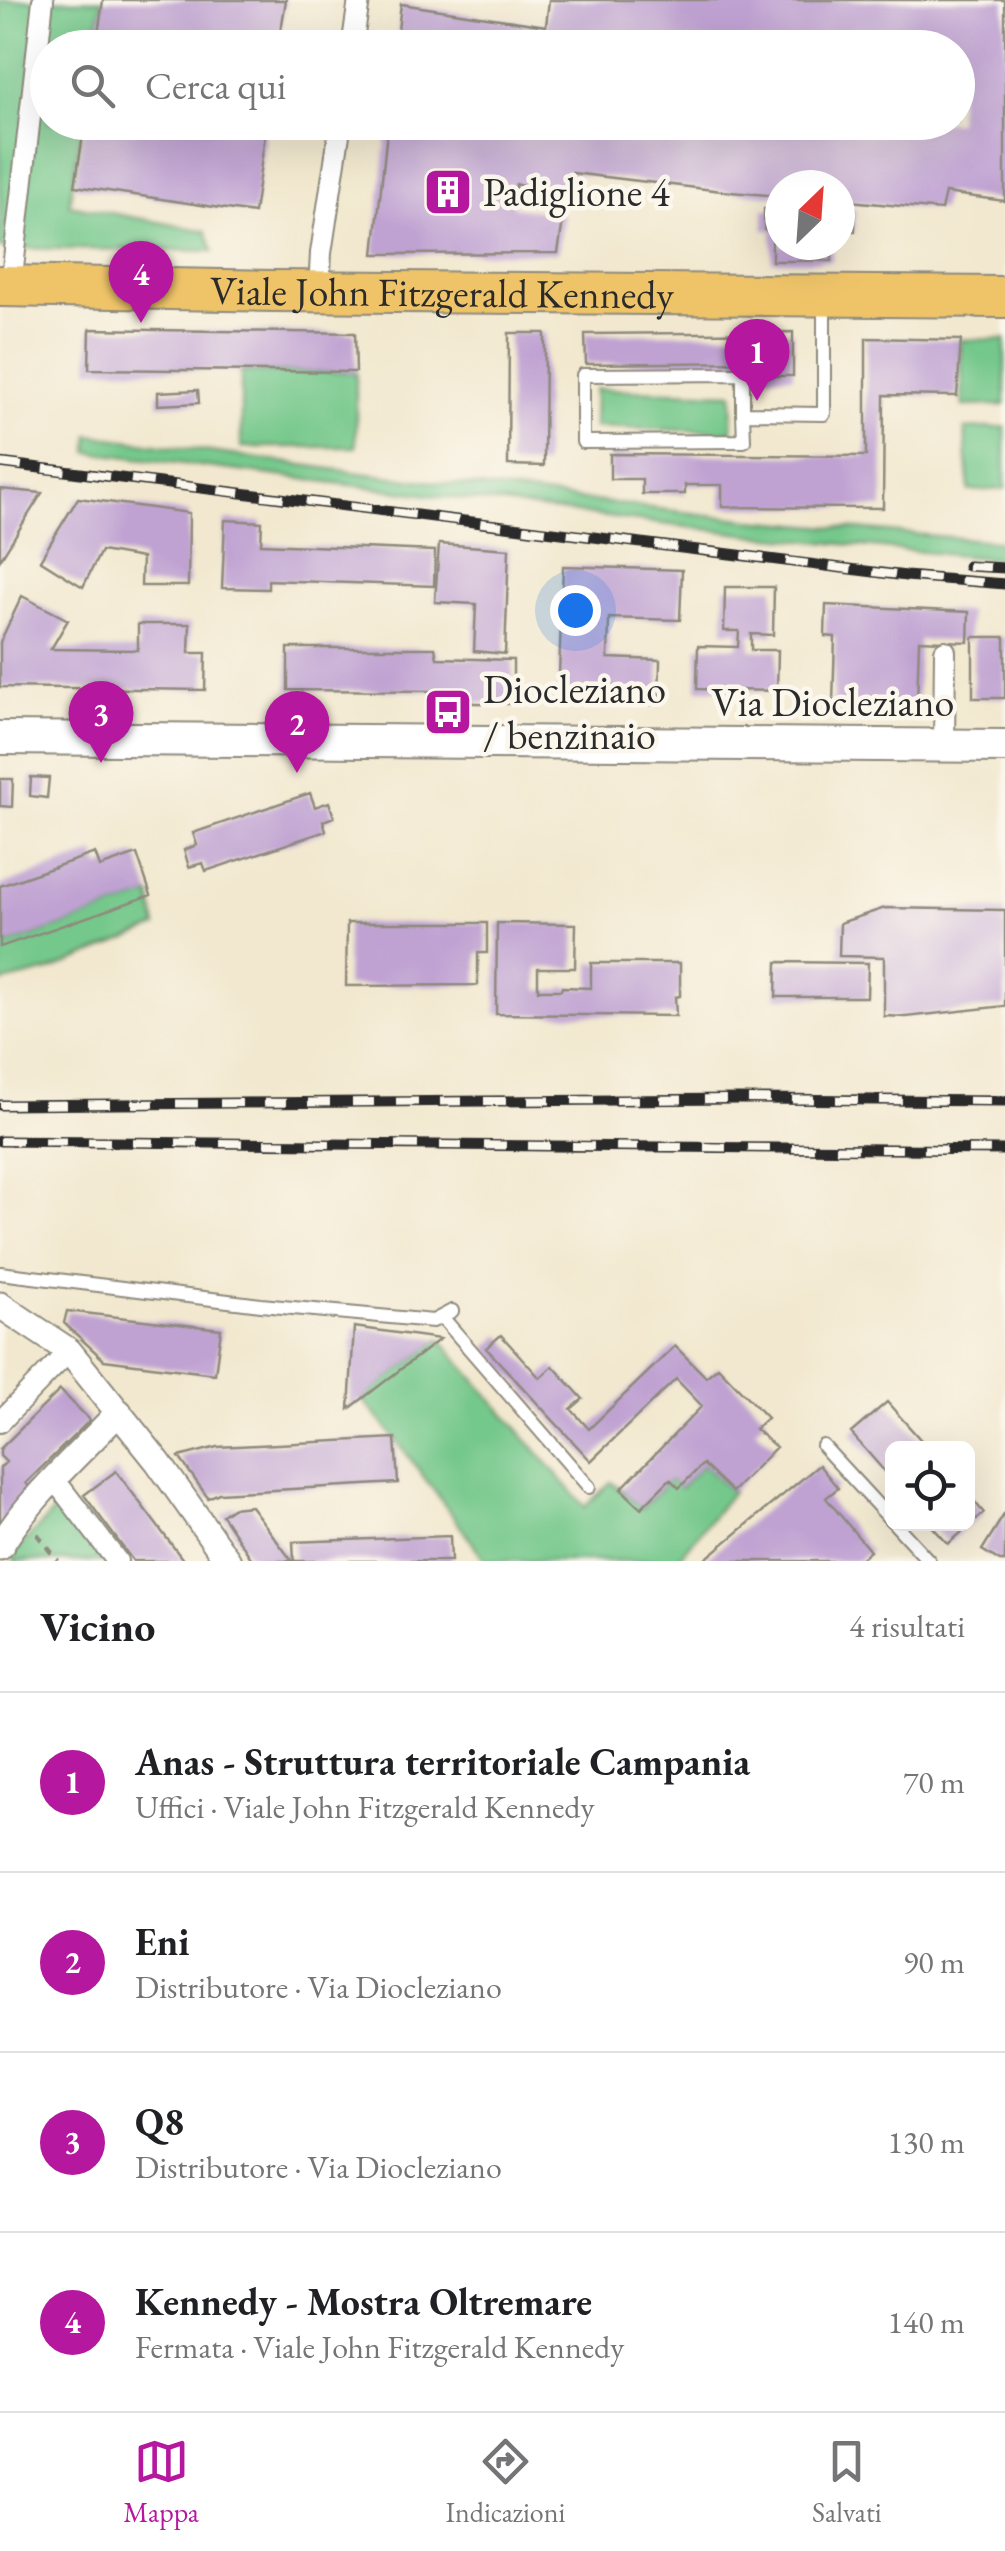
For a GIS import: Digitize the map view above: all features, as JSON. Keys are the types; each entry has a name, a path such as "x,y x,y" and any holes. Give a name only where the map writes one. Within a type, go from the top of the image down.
{"main road":[{"name":"Viale John Fitzgerald Kennedy","path":"5,286 1005,297"}],"street":[{"path":"39,30 43,0"},
{"path":"355,30 360,0"},
{"path":"5,286 30,98"},
{"path":"319,291 338,140"},
{"path":"944,746 945,651"},
{"name":"Via Diocleziano","path":"0,738 1005,746"},
{"path":"0,1305 69,1351 169,1477 228,1561"},
{"path":"0,1422 69,1351"},
{"path":"0,1546 54,1479 118,1412"},
{"path":"54,1479 117,1561"}],"lane":[{"path":"743,413 824,414 824,294"},
{"path":"743,374 743,413 744,441 583,442 583,375 743,374"},
{"path":"0,1273 261,1305 433,1321 447,1314 590,1486"},
{"path":"823,1446 885,1512"},
{"path":"902,1531 929,1561"}],"path":[{"path":"24,1515 58,1561"}],"green space":[{"path":"0,0 102,0 97,30 30,30 30,140 79,140 69,205 206,231 213,251 0,248"},
{"path":"1005,339 1005,405 963,406 961,340"},
{"path":"241,372 356,372 356,447 241,447"},
{"path":"595,389 733,393 732,432 594,427"},
{"path":"1005,427 1005,489 969,491 965,429"},
{"path":"90,435 360,473 750,520 1005,542 1005,560 751,535 88,452"},
{"path":"151,895 157,927 49,971 0,983 0,947"},
{"path":"440,1339 585,1507 611,1482 642,1508 670,1479 680,1488 703,1464 732,1492 676,1561 486,1561 362,1399"},
{"path":"63,1502 108,1561 14,1561 16,1551"}],"building":[{"path":"103,0 286,0 281,30 99,30"},
{"path":"549,0 1005,0 1005,201 945,193 941,210 855,201 855,170 765,170 765,195 572,173 568,199 516,184 513,207 564,214 558,253 374,254 386,140 975,140 975,30 398,30 401,4 546,26"},
{"path":"82,140 264,140 254,213 75,186"},
{"path":"90,329 355,333 356,372 89,369"},
{"path":"793,332 793,376 746,376 745,362 586,364 585,334"},
{"path":"509,333 545,333 544,466 508,465"},
{"path":"866,338 961,340 957,396 884,395 883,508 722,507 722,485 685,485 685,494 642,494 642,479 610,479 610,454 866,456"},
{"path":"198,390 199,403 158,405 158,392"},
{"path":"0,489 42,493 0,560"},
{"path":"78,498 189,513 188,586 141,586 142,558 101,551 83,587 40,560"},
{"path":"225,520 262,522 261,544 435,551 434,586 268,580 268,589 222,588"},
{"path":"439,544 509,549 505,654 474,651 476,604 435,602"},
{"path":"563,566 682,570 680,620 609,618 608,658 660,660 659,705 558,702"},
{"path":"725,587 774,587 773,635 751,634 751,650 778,650 777,691 697,689 698,646 738,647 739,631 724,631"},
{"path":"22,596 68,620 51,649 138,650 138,624 190,624 189,653 206,653 205,690 0,687 0,642"},
{"path":"826,605 969,612 968,642 919,640 917,706 833,704 835,637 825,636"},
{"path":"973,637 1005,637 1005,698 973,698"},
{"path":"288,648 435,648 437,658 513,660 513,704 436,702 436,691 288,690"},
{"path":"31,777 49,778 47,798 30,796"},
{"path":"0,779 13,779 12,807 0,806"},
{"path":"310,793 315,807 329,802 334,817 323,821 326,831 206,871 203,863 189,867 184,850 197,845 193,833"},
{"path":"95,853 100,867 137,854 151,895 0,947 0,886"},
{"path":"885,908 1005,910 1005,1006 884,1016 884,957 839,956 840,923"},
{"path":"347,923 487,923 487,953 478,953 478,985 346,986"},
{"path":"497,923 576,924 575,968 538,968 538,990 591,988 591,963 680,963 676,1016 496,1014"},
{"path":"777,962 868,963 867,997 776,997"},
{"path":"67,1311 221,1329 215,1374 104,1360 64,1323"},
{"path":"354,1327 440,1339 349,1409"},
{"path":"501,1335 540,1378 553,1366 583,1399 571,1409 589,1429 675,1346 706,1377 718,1367 767,1418 755,1429 776,1447 732,1492 703,1464 679,1488 670,1479 641,1508 621,1489 702,1406 676,1379 591,1461 486,1348"},
{"path":"60,1390 90,1420 26,1483 36,1493 0,1527 0,1468 6,1462 0,1449"},
{"path":"887,1402 922,1441 885,1441 885,1472 851,1433"},
{"path":"395,1438 398,1483 219,1493 208,1498 179,1457 217,1447"},
{"path":"819,1465 838,1488 826,1498 870,1551 858,1561 703,1561"},
{"path":"116,1471 184,1561 133,1561 84,1495"},
{"path":"975,1502 984,1513 975,1521"},
{"path":"251,1506 292,1561 253,1561 222,1515 232,1508"},
{"path":"1005,1513 1005,1561 1000,1561 982,1550"},
{"path":"936,1531 963,1531 948,1544"},
{"path":"450,1536 451,1561 294,1561 293,1542"}],"railway":[{"path":"0,463 906,576 1005,584"},
{"path":"968,566 1005,568"},
{"path":"0,1105 737,1099 1005,1101"},
{"path":"0,1141 1005,1150"}],"place":[{"name":"Padiglione 4","path":"448,192"},
{"name":"Kennedy - Mostra Oltremare","path":"141,323"},
{"name":"Anas - Struttura territoriale Campania","path":"757,401"},
{"name":"Diocleziano / benzinaio","path":"448,712"},
{"name":"Q8","path":"101,763"},
{"name":"Eni","path":"297,773"}]}
